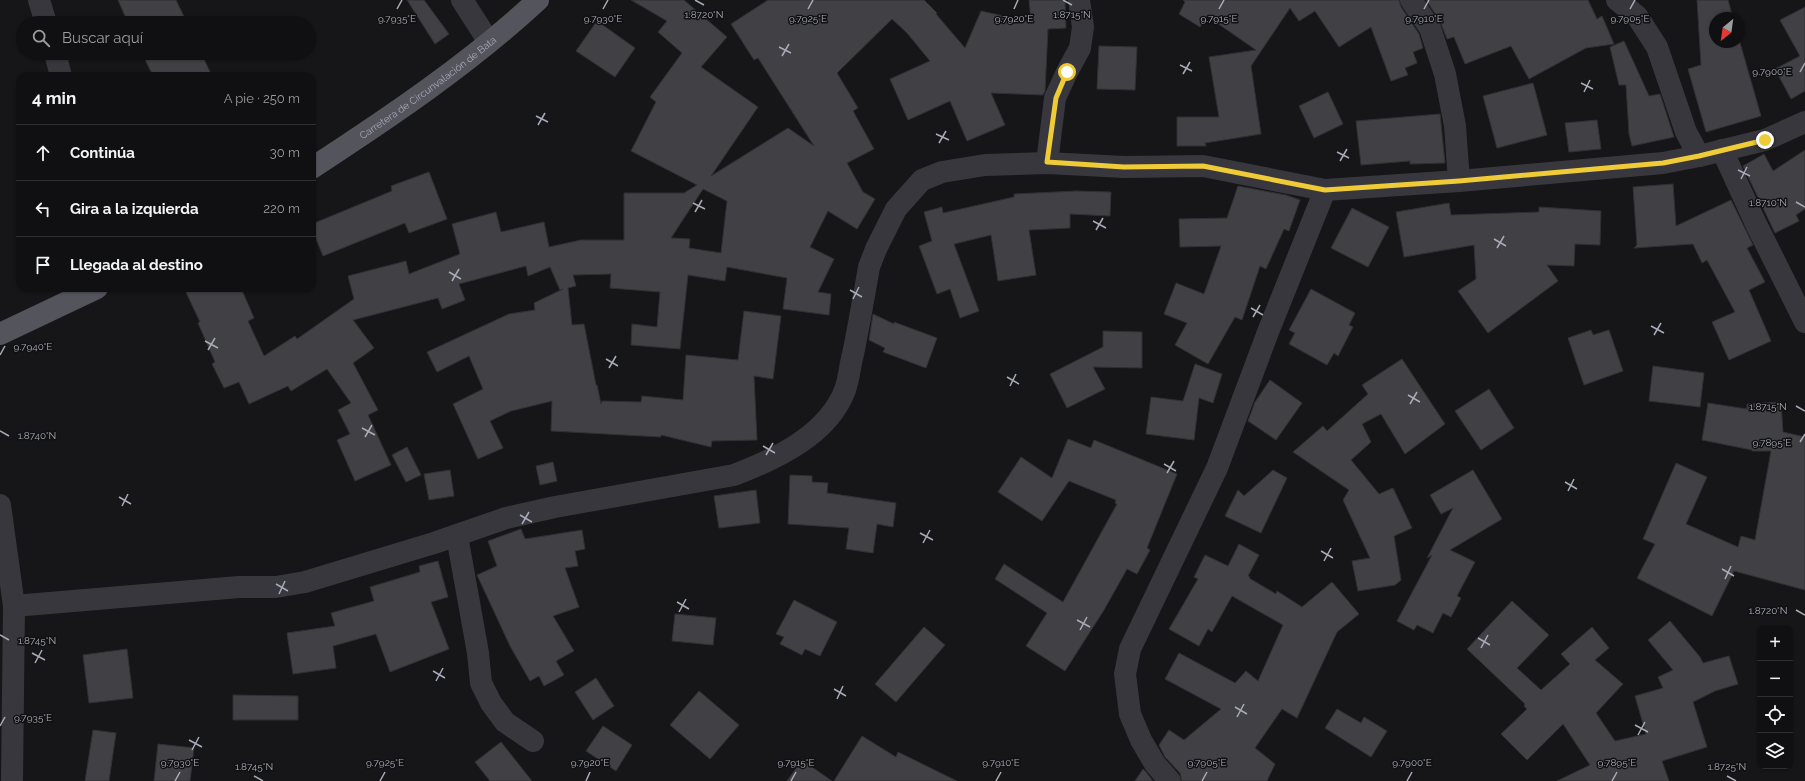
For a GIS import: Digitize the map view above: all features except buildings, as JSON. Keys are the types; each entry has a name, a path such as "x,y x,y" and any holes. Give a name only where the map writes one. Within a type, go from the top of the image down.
{"main road":[{"name":"Carretera de Circunvalación de Bata","path":"316,165 396,113 512,24 538,0"},
{"path":"0,334 89,292"}],"street":[{"path":"39,0 44,16"},
{"path":"462,0 489,42"},
{"path":"1047,162 1056,98 1067,72 1080,48 1083,26 1079,0"},
{"path":"1411,0 1430,28 1445,74 1455,126 1459,181"},
{"path":"1617,0 1637,16 1657,47 1686,132 1699,156"},
{"path":"57,60 60,72"},
{"path":"14,606 239,587 276,587 305,582 349,570 457,536 506,518 555,507 734,475 788,451 816,430 834,410 845,390 869,267 896,209 907,194 922,180 942,172 985,165 1047,162 1124,167 1203,166 1325,190 1459,181 1663,163 1765,140 1805,122"},
{"path":"1722,150 1756,224 1805,322"},
{"path":"1170,781 1155,764 1141,740 1130,714 1125,674 1130,649 1217,468 1268,332 1325,190"},
{"path":"0,505 14,606 12,781"},
{"path":"457,536 478,653 481,683 491,703 505,722 533,741"}],"route":[{"path":"1067,72 1056,98 1047,162 1124,167 1203,166 1325,190 1459,181 1663,163 1765,140"}]}
